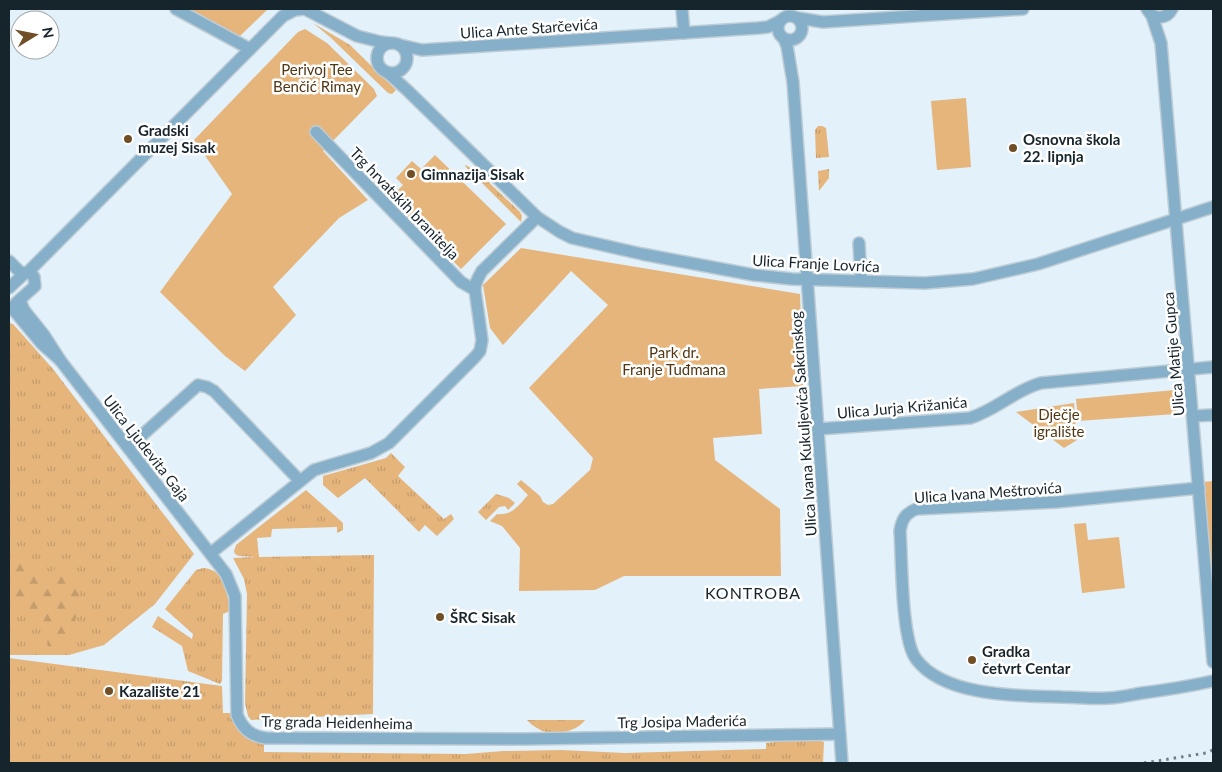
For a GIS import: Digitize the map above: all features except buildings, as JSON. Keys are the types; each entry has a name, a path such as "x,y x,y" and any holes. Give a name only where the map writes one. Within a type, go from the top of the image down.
{"street":[{"path":"176,9 250,49"},
{"path":"10,281 26,272 54,247 283,16 301,9"},
{"name":"Ulica Ante Starčevića","path":"301,9 310,11 357,36 422,50 758,28 768,27 782,16"},
{"path":"682,9 684,33"},
{"path":"822,22 809,27 800,36 791,40 782,37 778,29 782,16 795,14 809,21 822,22 1022,9"},
{"path":"1148,11 1160,18 1171,11"},
{"name":"Ulica Matije Gupca","path":"1148,11 1161,43"},
{"name":"Ulica Matije Gupca","path":"1171,11 1164,22 1161,43 1213,662"},
{"path":"795,14 803,27 800,36"},
{"name":"Ulica Ante Starčevića","path":"758,28 782,37"},
{"name":"Ulica Ante Starčevića","path":"357,36 371,50 377,60"},
{"name":"Ulica Ivana Kukuljevića Sakcinskog","path":"793,82 796,45 800,36"},
{"name":"Ulica Ivana Kukuljevića Sakcinskog","path":"782,37 787,46 793,82 842,763"},
{"path":"408,90 404,80 406,64 407,52 395,44 385,44 379,50 377,60 380,67 387,72 397,73 406,64 414,54 422,50"},
{"name":"Ulica Franje Lovrića","path":"387,72 408,90 536,217 560,232 572,238 642,254 754,275 808,280 925,283 973,279 1038,264 1213,207"},
{"name":"Trg hrvatskih branitelja","path":"316,132 461,282 475,290"},
{"path":"211,553 314,470 371,453 389,443 475,357 480,350 482,340 475,284 482,271 536,217"},
{"path":"859,242 861,281"},
{"path":"9,307 32,289 54,247"},
{"path":"9,261 20,272 26,272 34,277 35,284"},
{"name":"Ulica Ljudevita Gaja","path":"21,299 20,303 24,310 44,335 60,360 211,553"},
{"name":"Ulica Ljudevita Gaja","path":"9,307 49,352 60,360"},
{"name":"Ulica Jurja Križanića","path":"818,430 970,418 982,414 1029,386 1040,383 1213,367"},
{"path":"127,446 198,385 202,385 214,391 300,481"},
{"path":"1193,416 1213,415"},
{"name":"Ulica Ivana Meštrovića","path":"1199,488 1057,502 916,509 908,512 902,520 900,531 903,599 910,647 915,658 934,675 964,688 1038,696 1109,698 1176,689 1213,681"},
{"name":"Trg grada Heidenheima","path":"211,553 226,574 235,596 236,708 240,722 252,735 266,738 525,739"},
{"name":"Trg Josipa Mađerića","path":"525,739 840,734"}],"green space":[{"path":"188,9 268,9 239,37"},
{"path":"313,23 350,45 396,90 392,94 388,93"},
{"name":"Perivoj Tee Benčić Rimay","path":"305,29 327,43 374,89 377,96 323,151 368,200 339,218 273,287 296,315 245,371 225,356 160,292 232,194 194,140 298,32"},
{"path":"966,98 971,167 937,170 931,101"},
{"path":"818,126 826,128 829,157 816,158 815,130"},
{"path":"435,155 506,224 461,269 390,198 403,185 396,178 412,161 421,169"},
{"path":"465,166 481,175 520,212 522,216 521,222"},
{"path":"829,169 829,178 819,191 818,171"},
{"name":"Park dr. Franje Tuđmana","path":"521,248 800,294 803,386 759,389 762,434 713,438 715,460 780,509 781,576 624,576 595,590 519,591 520,548 502,526 490,521 497,514 511,512 528,495 517,484 521,480 540,496 543,502 548,505 553,504 590,470 593,458 529,388 608,305 571,271 503,345 490,328 483,285"},
{"path":"9,323 13,324 53,369 194,554 155,604 104,645 69,655 9,655"},
{"path":"1175,390 1176,414 1078,421 1076,399"},
{"name":"Dječje igralište","path":"1074,403 1077,440 1064,448 1016,412"},
{"path":"391,453 405,467 398,476 444,519 451,514 454,519 437,536 425,525 419,532 365,478 338,498 323,485 323,476 386,458"},
{"path":"1213,481 1213,601 1203,482"},
{"path":"306,490 343,523 343,530 337,533 337,527 272,529 271,537 257,538 259,557 374,555 373,714 251,720 245,703 247,594 244,579 233,558 256,557 239,556 234,551 236,545"},
{"path":"496,494 509,498 515,503 508,510 505,506 499,507 486,520 478,512"},
{"path":"1086,523 1088,540 1119,537 1125,588 1082,593 1074,524"},
{"path":"13,557 28,557 37,570 46,577 59,565 68,579 75,583 80,599 70,644 48,651 47,626 41,619 27,619 19,607 9,605 9,567"},
{"path":"203,568 211,569 221,578 226,590 230,611 223,614 222,681 220,684 188,671 182,646 152,627 158,616 192,639 193,634 165,609 196,570"},
{"path":"9,658 222,686 223,713 232,713 247,736 264,744 264,752 466,754 561,750 625,753 766,749 766,743 812,739 824,742 823,763 9,763"},
{"path":"527,720 585,720 576,728 556,733 542,731"}],"railway":[{"path":"1144,763 1206,753 1213,750"}],"place":[{"name":"Gradski muzej Sisak","path":"128,139"},
{"name":"Osnovna škola 22. lipnja","path":"1013,148"},
{"name":"Gimnazija Sisak","path":"411,174"},
{"name":"ŠRC Sisak","path":"440,617"},
{"name":"Gradka četvrt Centar","path":"972,660"},
{"name":"Kazalište 21","path":"109,691"}],"district":[{"name":"KONTROBA","path":"753,592"}]}
